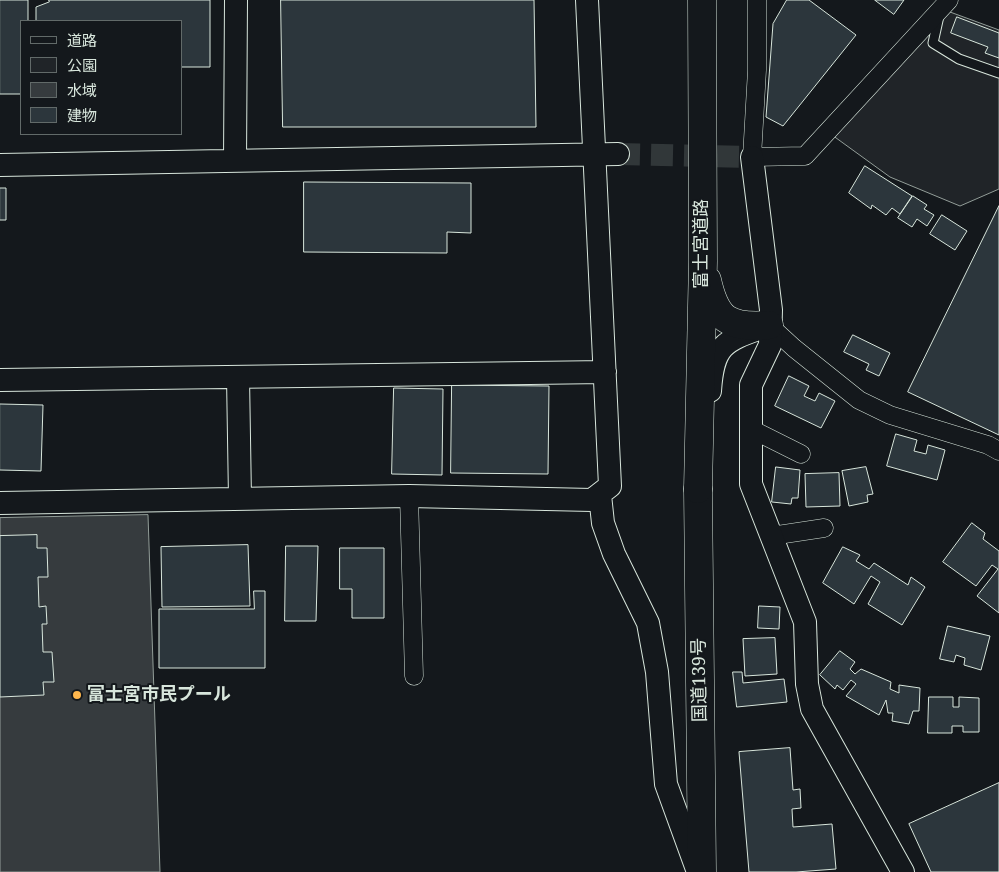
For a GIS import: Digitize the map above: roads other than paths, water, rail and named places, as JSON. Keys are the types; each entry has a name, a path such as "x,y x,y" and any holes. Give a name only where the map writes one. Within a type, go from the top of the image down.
{"highway":[{"name":"富士宮道路","path":"698,489 703,261 702,0"},
{"path":"703,261 716,310 725,318 742,325 769,325"},
{"name":"国道139号","path":"698,489 702,872"}],"street":[{"path":"235,161 236,0"},
{"path":"0,503 409,496 592,500 600,495 610,486 587,0"},
{"path":"757,0 757,70 752,157 771,310 769,325 770,345 751,385 751,484 805,622 808,684 812,709 903,872"},
{"path":"752,157 805,156 920,34 941,4"},
{"path":"0,165 618,154"},
{"path":"769,325 794,348 859,400 890,415 999,450"},
{"path":"698,489 706,459 711,369 720,350 733,337 769,325"},
{"path":"0,380 605,372"},
{"path":"238,377 240,499"},
{"path":"751,429 801,454"},
{"path":"600,495 603,523 614,554 648,623 658,672 666,784 698,872"},
{"path":"409,496 414,676"},
{"path":"771,536 824,528"}],"lane":[{"path":"941,4 933,43 959,59 999,73"}],"water":[{"name":"富士宮市民プール","path":"148,515 160,872 0,872 0,518"}],"tunnel":[{"path":"618,154 752,157"}],"place":[{"name":"富士宮市民プール","path":"77,695"}]}
